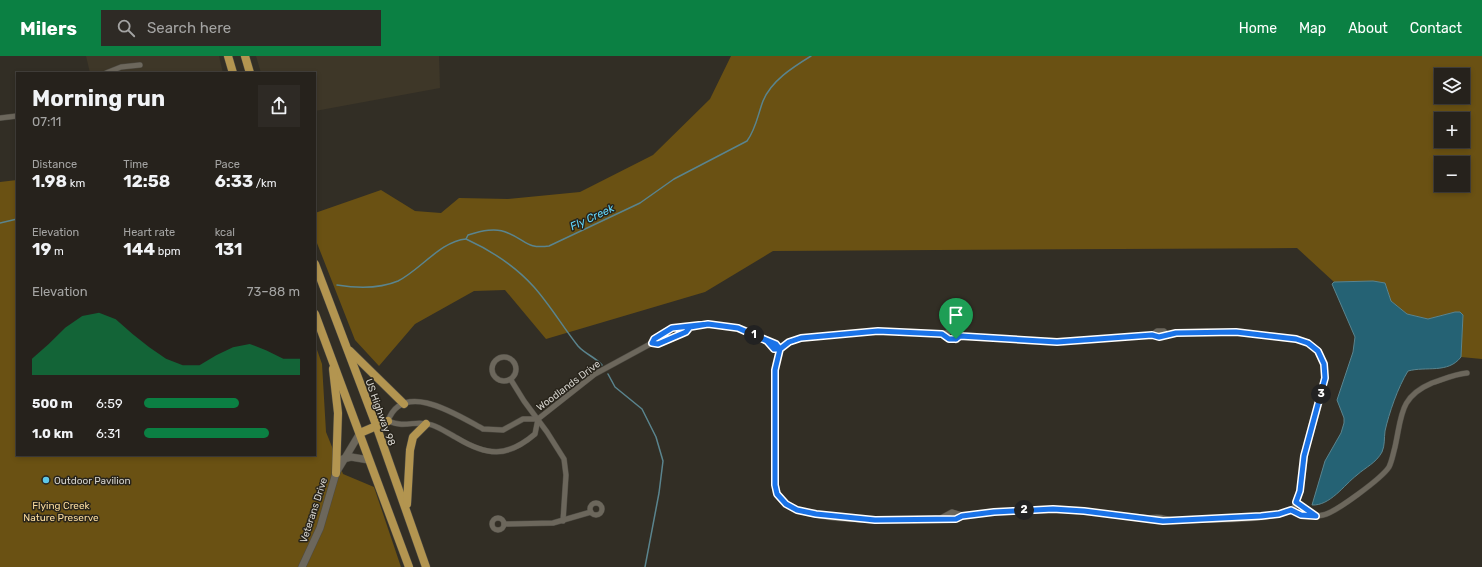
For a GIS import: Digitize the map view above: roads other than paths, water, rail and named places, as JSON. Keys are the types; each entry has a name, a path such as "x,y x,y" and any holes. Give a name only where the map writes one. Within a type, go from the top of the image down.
{"main road":[{"path":"228,56 232,72"},
{"path":"245,56 250,72"},
{"name":"US Highway 98","path":"316,267 376,425 426,567"},
{"path":"316,317 409,567"},
{"path":"347,348 404,404"},
{"path":"332,358 338,413 336,473"},
{"path":"360,433 388,421"},
{"path":"407,510 410,450 413,437 426,424"}],"street":[{"path":"108,72 120,67 140,65"},
{"path":"0,118 16,116"},
{"name":"Woodlands Drive","path":"404,404 414,402 433,404 483,429 503,430 523,419 538,419 595,374 652,343 654,339 672,328 708,324 738,328 776,344 780,349"},
{"name":"Woodlands Drive","path":"652,343 658,344 686,332 690,327"},
{"path":"878,331 942,334 951,331 960,336 1057,342 1152,335 1159,337 1167,334 1214,332 1289,338 1308,343 1318,351 1324,364 1325,378 1304,456 1300,491 1296,502 1291,510 1279,514 1232,519 1170,520 1160,516 1150,518 1053,509 962,516 952,512 941,518 875,520 845,518 797,510 786,504 777,494 774,474 775,370 780,349 789,342 801,338 878,331"},
{"path":"499,358 511,359 516,365 516,373 511,380 500,381 494,375 493,364 499,358"},
{"path":"1291,510 1301,515 1324,515 1335,510 1385,473 1392,461 1404,408 1415,392 1454,375 1467,373"},
{"path":"511,380 564,459 566,475 562,521"},
{"path":"388,421 393,410 404,404"},
{"name":"Woodlands Drive","path":"388,421 400,426 426,424 433,425 480,451 492,452 510,449 527,441 535,434 538,419"},
{"name":"Veterans Drive","path":"302,567 320,528 336,473 343,458 360,433"},
{"path":"343,458 351,456 369,460"},
{"path":"1296,502 1316,516"},
{"path":"504,524 553,523 591,512"}],"water":[{"path":"1373,281 1385,283 1391,301 1407,314 1428,319 1460,312 1463,315 1461,357 1450,366 1443,368 1408,371 1397,392 1391,408 1385,431 1384,447 1380,456 1331,499 1312,505 1325,461 1341,433 1344,423 1344,418 1337,400 1353,352 1355,337 1332,284 1334,282"}],"waterway":[{"name":"Fly Creek","path":"337,285 352,287 375,287 391,284 406,276 439,250 457,241 466,239 468,235 483,231 499,230 514,236 527,244 542,247 549,246 640,203 674,179 747,141 755,126 763,101 771,87 783,75 811,56"},
{"name":"Fly Creek","path":"0,223 16,219"},
{"path":"466,239 484,248 502,260 527,280 546,301 578,346 602,365"},
{"path":"608,374 615,387 642,409 656,437 663,461 659,493 645,567"}],"place":[{"name":"Outdoor Pavilion","path":"46,480"}],"park label":[{"name":"Flying Creek Nature Preserve","path":"61,510"}]}
